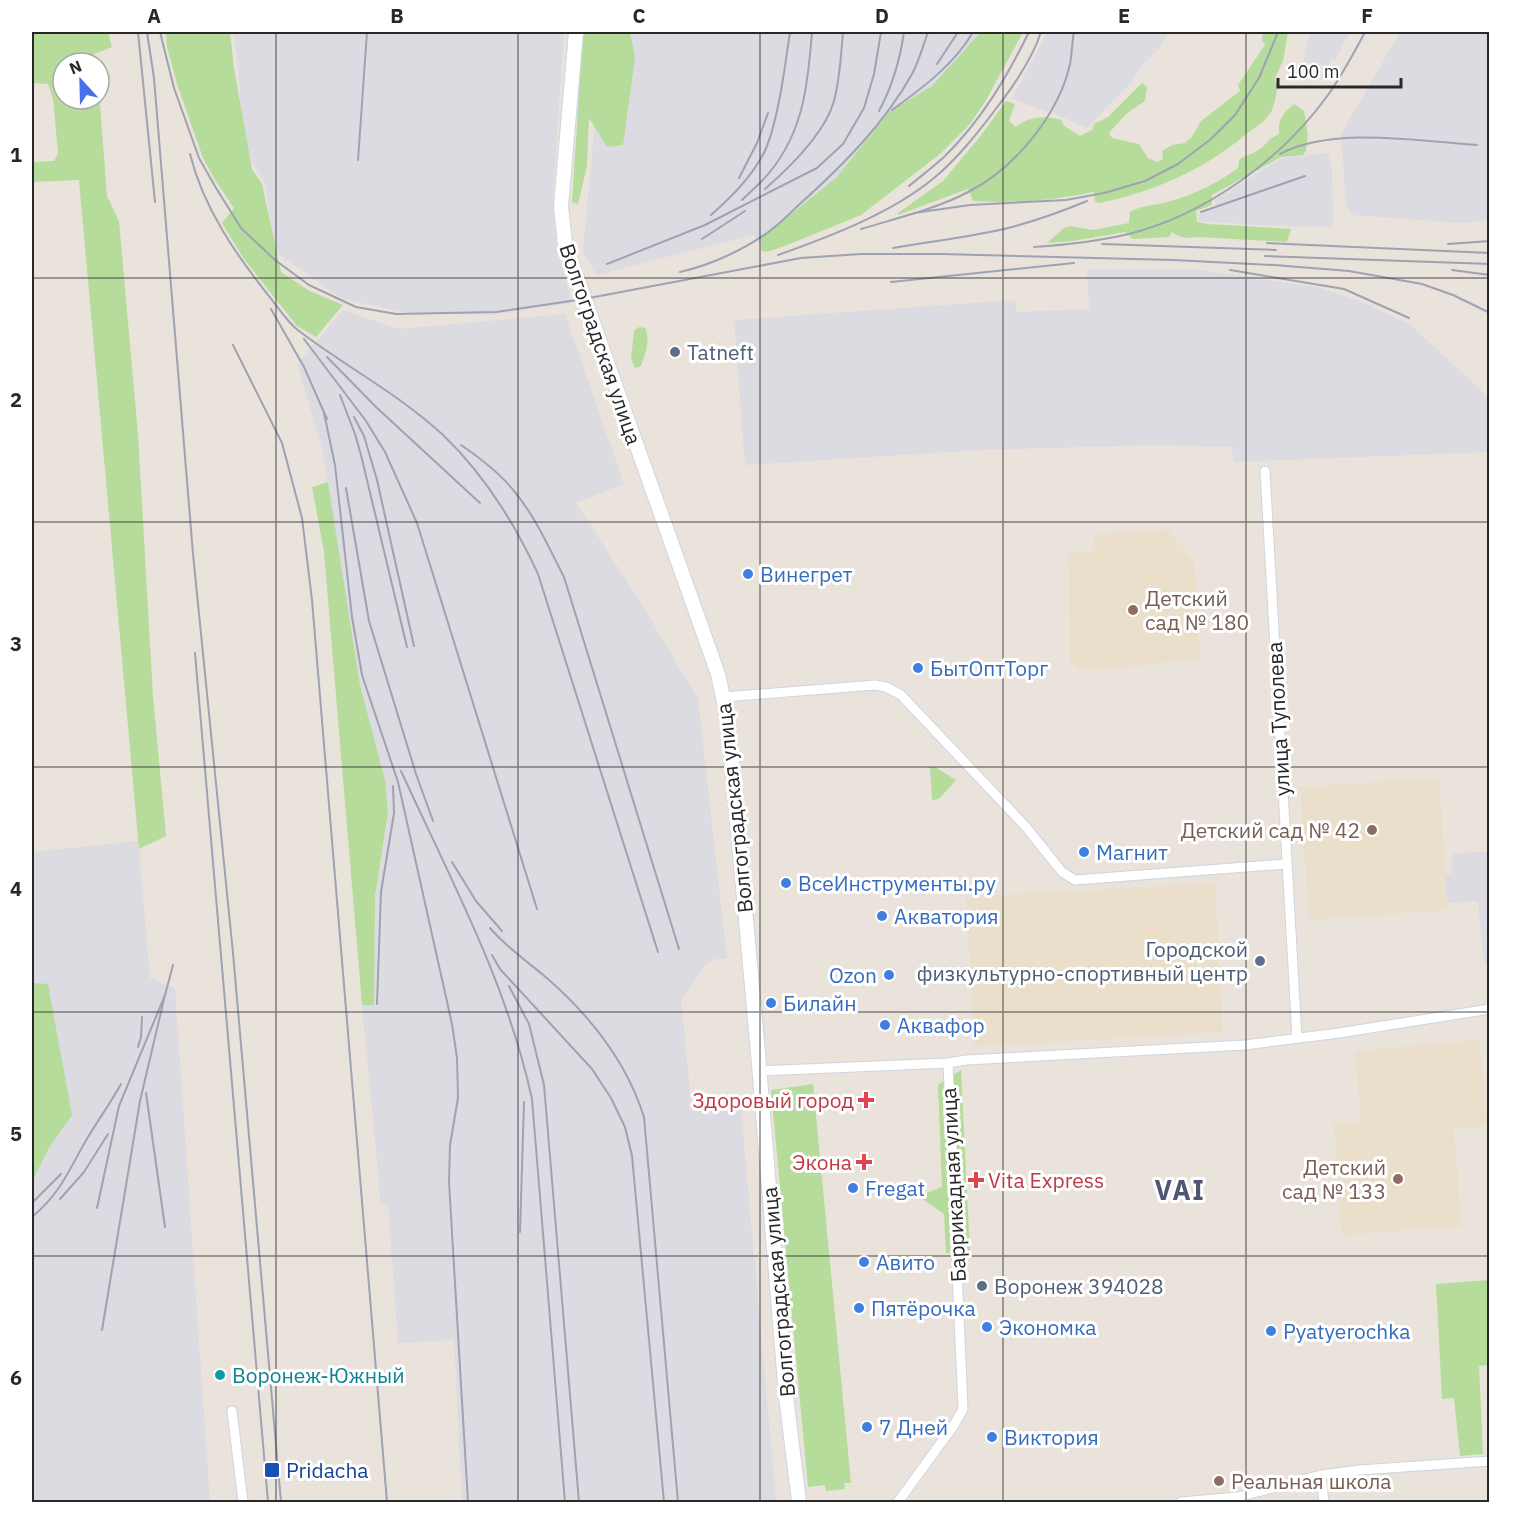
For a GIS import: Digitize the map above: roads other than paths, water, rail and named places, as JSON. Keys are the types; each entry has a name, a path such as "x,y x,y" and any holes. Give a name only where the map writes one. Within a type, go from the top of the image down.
{"main road":[{"name":"Волгоградская улица","path":"576,32 561,206 565,244 714,663 728,721 786,1396 799,1503"}],"street":[{"name":"улица Туполева","path":"1265,471 1297,1038"},
{"path":"723,697 874,685 894,690 1026,828 1062,872 1075,880 1286,864"},
{"path":"759,1071 948,1063 1245,1044 1490,1009"},
{"name":"Баррикадная улица","path":"898,1503 963,1409 948,1063"},
{"path":"232,1411 243,1503"},
{"path":"1180,1503 1238,1497 1321,1475 1490,1461"},
{"path":"1321,1475 1323,1503"}],"railway":[{"path":"138,32 155,202"},
{"path":"147,32 154,78 193,554 233,953 281,1502"},
{"path":"160,32 174,88 199,158 241,228 275,260 309,285 356,307 396,314 496,312 584,299 801,258 861,254 941,254 1173,260 1349,271 1422,284 1453,295 1490,313"},
{"path":"358,160 367,32"},
{"path":"711,215 743,184 757,166 767,146 778,105 790,32"},
{"path":"742,200 769,173 790,140 806,88 812,32"},
{"path":"765,189 805,149 829,113 838,84 843,32"},
{"path":"607,264 705,225 817,168 843,144 864,108 874,74 881,32"},
{"path":"879,111 895,72 904,32"},
{"path":"680,272 728,256 751,244 779,224 833,173 876,126 901,92 919,59 928,32"},
{"path":"937,64 958,32"},
{"path":"892,110 926,85 947,65 966,44 973,32"},
{"path":"909,186 944,157 970,129 1002,82 1029,32"},
{"path":"778,255 839,232 880,213 934,178 966,146 1009,92 1027,63 1041,32"},
{"path":"861,229 917,213 970,191 987,181 1019,154 1033,138 1056,102 1070,64 1074,32"},
{"path":"914,213 970,205 1066,200 1104,193 1145,181 1178,164 1211,139 1235,115 1259,78 1278,32"},
{"path":"1034,247 1070,244 1129,234 1187,213 1214,198 1265,162 1309,119 1338,80 1365,32"},
{"path":"739,178 757,143 768,113"},
{"path":"1280,154 1301,145 1350,138 1403,139 1477,145"},
{"path":"190,154 204,194 223,231 246,266 288,320 295,328 409,407 443,435 485,483 519,536 538,574 658,952"},
{"path":"1201,212 1305,176"},
{"path":"893,248 1012,227 1087,201"},
{"path":"702,239 745,211"},
{"path":"1448,244 1490,241"},
{"path":"1267,243 1490,253"},
{"path":"1102,244 1276,250"},
{"path":"1265,256 1490,264"},
{"path":"891,282 1074,263"},
{"path":"1230,270 1344,289 1409,318"},
{"path":"1452,270 1490,275"},
{"path":"271,309 304,367 327,419"},
{"path":"304,339 366,421 385,452 417,523 537,909"},
{"path":"233,345 282,443 302,518 312,600 387,1502"},
{"path":"327,357 376,407 480,503"},
{"path":"340,395 361,455 407,647"},
{"path":"324,413 335,465 352,617 362,675 398,782 452,1024 457,1058 458,1098 450,1145 449,1182 468,1502"},
{"path":"354,417 364,436 377,480 414,646"},
{"path":"461,445 496,472 522,501 564,577 679,949"},
{"path":"346,488 369,621 416,774 433,821"},
{"path":"195,653 268,1502"},
{"path":"401,771 492,972 508,1014 532,1099 565,1502"},
{"path":"377,1004 381,892 394,813 393,786"},
{"path":"452,862 476,901 502,931"},
{"path":"490,928 563,993 592,1025 628,1078 644,1117 678,1502"},
{"path":"492,955 500,969 592,1069 611,1098 625,1127 632,1156 664,1502"},
{"path":"165,995 173,965"},
{"path":"509,986 529,1024 544,1085 579,1502"},
{"path":"97,1208 119,1106 165,995 140,1101 102,1330"},
{"path":"138,1047 142,1017"},
{"path":"32,1217 58,1189 121,1084"},
{"path":"146,1093 165,1227"},
{"path":"520,1232 524,1102"},
{"path":"60,1199 84,1172 108,1134"},
{"path":"32,1203 61,1174"}],"place":[{"name":"Tatneft","path":"675,352"},
{"name":"Винегрет","path":"748,574"},
{"name":"Детский сад № 180","path":"1133,610"},
{"name":"БытОптТорг","path":"918,668"},
{"name":"Детский сад № 42","path":"1372,830"},
{"name":"Магнит","path":"1084,852"},
{"name":"ВсеИнструменты.ру","path":"786,883"},
{"name":"Акватория","path":"882,916"},
{"name":"Городской физкультурно-спортивный центр","path":"1260,961"},
{"name":"Ozon","path":"889,975"},
{"name":"Билайн","path":"771,1003"},
{"name":"Аквафор","path":"885,1025"},
{"name":"Здоровый город","path":"866,1100"},
{"name":"Экона","path":"864,1162"},
{"name":"Детский сад № 133","path":"1398,1179"},
{"name":"Vita Express","path":"976,1180"},
{"name":"Fregat","path":"853,1188"},
{"name":"Авито","path":"864,1262"},
{"name":"Воронеж 394028","path":"982,1286"},
{"name":"Пятёрочка","path":"859,1308"},
{"name":"Экономка","path":"987,1327"},
{"name":"Pyatyerochka","path":"1271,1331"},
{"name":"Воронеж-Южный","path":"220,1375"},
{"name":"7 Дней","path":"867,1427"},
{"name":"Виктория","path":"992,1437"},
{"name":"Pridacha","path":"272,1470"},
{"name":"Реальная школа","path":"1219,1481"}],"district":[{"name":"VAI","path":"1180,1189"}]}
